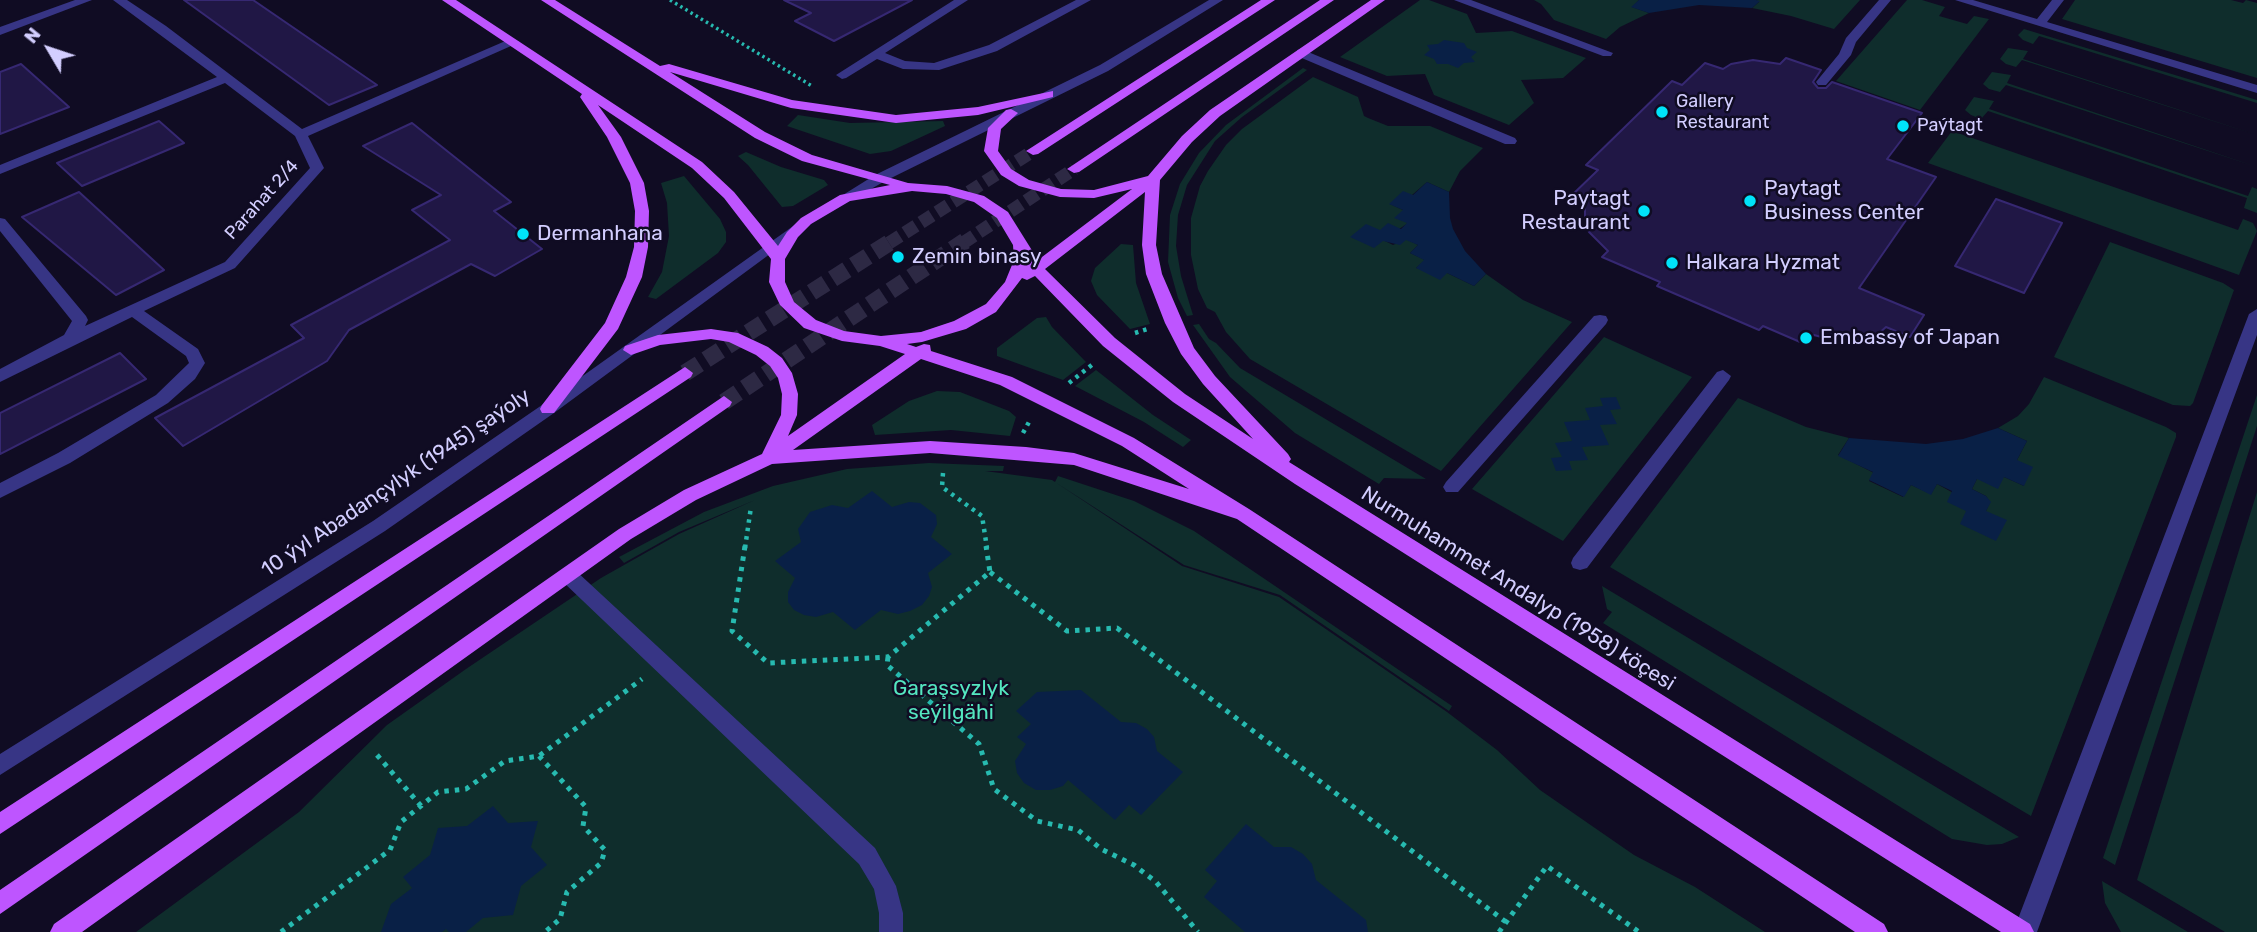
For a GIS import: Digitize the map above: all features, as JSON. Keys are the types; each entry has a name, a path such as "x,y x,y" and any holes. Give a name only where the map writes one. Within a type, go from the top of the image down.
{"main road":[{"path":"448,0 697,165 729,195 774,252 777,282 788,305 810,324 842,336 881,341 980,372 1039,396 1128,442 1243,514 1876,932"},
{"path":"547,0 760,135 807,158 912,187 947,190 979,199 1003,215 1020,244 1021,260 1012,284"},
{"path":"1032,151 1269,0"},
{"path":"1074,169 1328,0"},
{"path":"62,932 655,515 769,458 919,353 991,308 1012,284 1153,179 1187,139 1215,113 1379,0"},
{"path":"645,61 791,104 896,119 978,111 1048,94"},
{"path":"548,409 612,325 634,277 641,247 642,211 637,183 614,137 580,88"},
{"path":"1011,113 995,128 991,151 1006,172 1024,183 1060,193 1094,194 1153,179"},
{"path":"1153,179 1149,245 1154,274 1173,323 1209,380 1301,479"},
{"path":"806,221 845,198 912,187"},
{"name":"Nurmuhammet Andalyp (1958) köçesi","path":"1020,244 1036,268 1109,342 1179,398 1301,479 2024,932"},
{"path":"881,341 922,337 960,326"},
{"path":"631,350 658,340 711,334 732,337 762,351 776,362 786,377 790,394 789,415 769,458"},
{"path":"0,824 685,373"},
{"path":"0,903 724,402"},
{"path":"769,458 930,447 1026,453 1074,459 1243,514"}],"street":[{"path":"0,31 86,0"},
{"path":"119,0 301,134"},
{"path":"876,54 903,65 935,67 993,48 1084,0"},
{"path":"845,198 880,178 1104,68 1217,0"},
{"path":"1460,0 1607,53"},
{"path":"1822,82 1845,55 1850,41 1885,0"},
{"path":"2040,24 2057,0"},
{"path":"842,75 958,1"},
{"path":"1965,1 2257,89"},
{"name":"Parahat 2/4","path":"0,376 70,339 230,265 317,168 301,134 514,42"},
{"path":"1301,53 1510,141"},
{"path":"0,170 226,78"},
{"name":"10 ýyl Abadançylyk (1945) şaýoly","path":"0,765 379,527 774,252 806,221"},
{"path":"0,222 80,320 70,339"},
{"path":"0,491 64,458 162,399 189,375 197,363 192,353 133,310"},
{"path":"2024,932 2257,315"},
{"path":"1452,487 1600,320"},
{"path":"1580,563 1723,376"},
{"path":"568,575 867,856 885,886 891,913 891,932"}],"path":[{"path":"670,0 788,74 813,85 791,104"},
{"path":"1135,333 1153,327"},
{"path":"1069,383 1093,364"},
{"path":"943,474 942,487 982,516 990,572 1067,631 1117,628 1506,922"},
{"path":"751,507 732,631 768,663 888,657 990,572"},
{"path":"888,657 887,665 979,744 994,789 1037,821 1078,830 1101,849 1134,865 1156,882 1198,932"},
{"path":"281,932 390,850 401,822 438,792 466,789 505,761 539,757 663,663"},
{"path":"377,755 421,806"},
{"path":"539,757 586,807 583,826 605,850 601,863 567,892 560,919 545,932"},
{"path":"1499,932 1547,866 1639,932"}],"green space":[{"path":"1420,0 1429,0 1467,14 1476,33 1512,31 1586,58 1563,78 1521,80 1534,103 1509,125 1434,95 1425,74 1387,76 1340,57"},
{"path":"1534,0 1639,0 1632,7 1649,13 1620,27 1606,39 1554,20 1541,4"},
{"path":"1756,0 1860,0 1834,29 1752,8 1759,2"},
{"path":"1907,0 1922,0 1945,7 1939,16 1967,24 1974,16 1989,19 1920,110 1836,81"},
{"path":"2075,0 2231,0 2243,3 2246,0 2257,3 2257,78 2062,19"},
{"path":"2024,29 2257,100 2257,103 2039,36 2033,44 2018,35"},
{"path":"2008,48 2028,51 2023,59 2257,135 2022,60 2016,67 2006,64 2000,59"},
{"path":"1303,68 1307,70 1242,117 1215,141 1187,185 1178,215 1176,246 1181,276 1193,315 1187,316 1178,298 1168,262 1170,215 1180,184 1199,153 1226,125"},
{"path":"1992,72 2011,75 2007,83 2257,167 2006,85 2000,92 1989,89 1983,84"},
{"path":"1313,77 1358,97 1364,116 1368,118 1388,126 1430,126 1483,148 1460,171 1449,192 1427,182 1412,195 1390,204 1403,210 1408,223 1383,240 1393,245 1406,239 1418,245 1410,253 1425,260 1416,268 1447,273 1474,286 1486,274 1523,300 1572,322 1441,471 1250,359 1226,332 1215,312 1207,308 1198,289 1191,255 1191,218 1200,186 1208,171 1226,145 1242,129"},
{"path":"1974,97 1994,101 1989,109 2248,196 2252,187 2257,189 2257,213 2244,208 2247,198 1988,111 1981,119 1971,115 1965,110"},
{"path":"798,115 850,123 943,121 945,126 891,151 870,154 787,126"},
{"path":"1952,131 2238,230 2243,219 2253,223 2257,231 2239,275 1928,163"},
{"path":"746,152 781,167 824,180 828,185 793,206 782,207 738,156"},
{"path":"684,176 720,219 726,232 726,242 718,253 656,299 648,297 662,272 669,236 667,203 661,183"},
{"path":"2110,242 2223,283 2234,290 2190,406 2173,405 2054,357"},
{"path":"1121,244 1133,245 1136,283 1150,324 1130,329 1097,295 1091,281 1095,268"},
{"path":"1046,317 1052,327 1086,362 1063,380 997,356 997,348 1037,318"},
{"path":"1199,324 1209,339 1240,368 1426,479 1384,478 1379,484 1295,433 1230,377 1193,325"},
{"path":"1604,337 1692,377 1563,541 1472,489"},
{"path":"1096,370 1153,415 1191,440 1183,447 1144,422 1075,386"},
{"path":"2044,377 2166,427 2176,433 2176,437 2031,816 1610,567 1738,398 1806,427 1849,438 1838,455 1874,473 1869,481 1903,497 1911,485 1931,494 1937,484 1986,511 1990,502 1986,496 1972,489 1977,479 2004,477 2024,486 2017,460 2027,441 1998,428 2018,416 2029,404"},
{"path":"937,391 960,392 1009,411 1016,417 1010,436 951,430 875,435 872,425 909,401"},
{"path":"2257,395 2257,426 2115,865 2103,858"},
{"name":"Garaşsyzlyk seýilgähi","path":"929,463 1004,466 1003,471 985,471 1052,480 1182,566 1279,597 1447,712 1497,750 1540,790 1634,855 1695,887 1765,932 136,932 299,812 387,725 466,669 601,578 679,534 755,500 679,532 624,563 619,557 704,512 773,486 847,469"},
{"path":"1058,476 1134,501 1194,531 1452,706 1449,711 1280,595 1184,565 1055,482"},
{"path":"2257,492 2257,932 2225,932 2137,880"},
{"path":"1602,586 2019,837 2002,844 1987,845 1952,839 1603,623 1612,612 1607,609"},
{"path":"2102,881 2188,932 2121,932 2105,903"}],"water":[{"path":"1639,0 1760,1 1752,8 1699,5 1649,13 1631,7"},
{"path":"1444,40 1464,43 1467,48 1477,52 1471,57 1475,62 1464,63 1458,68 1437,64 1434,59 1424,55 1430,50 1427,45 1438,44"},
{"path":"1427,182 1449,192 1453,229 1465,251 1486,274 1474,286 1447,273 1440,280 1416,268 1424,260 1410,253 1418,245 1406,240 1400,245 1383,241 1374,248 1350,237 1366,224 1380,230 1388,223 1401,229 1407,223 1394,218 1403,210 1389,204 1403,191 1413,195"},
{"path":"1616,397 1621,409 1610,410 1617,424 1600,425 1609,445 1582,447 1588,460 1569,461 1572,470 1556,471 1551,458 1562,457 1555,443 1572,441 1564,422 1590,420 1585,408 1603,406 1600,398"},
{"path":"1998,428 2027,441 2017,460 2033,467 2024,486 2004,477 1998,489 1977,479 1972,489 1986,496 1991,502 1986,511 2007,520 1996,541 1960,524 1966,511 1947,502 1952,491 1937,484 1931,495 1911,485 1904,497 1869,480 1873,472 1838,456 1849,438 1926,444 1963,439"},
{"path":"872,491 892,507 909,502 920,503 936,515 937,524 931,537 952,554 928,573 932,587 929,596 922,605 910,611 898,614 881,610 855,630 833,612 816,617 794,610 788,602 788,592 795,578 775,561 801,542 798,529 810,512 832,505 848,508"},
{"path":"1081,690 1121,722 1136,723 1147,729 1154,737 1157,751 1183,772 1141,815 1129,805 1115,820 1068,780 1063,786 1036,790 1024,783 1017,773 1015,761 1026,744 1017,737 1031,724 1016,711 1037,692"},
{"path":"493,806 508,823 538,821 531,847 547,865 521,886 513,915 483,918 466,932 449,932 446,929 442,932 381,932 391,904 412,888 403,877 430,855 438,828 467,826"},
{"path":"1246,824 1274,847 1291,847 1303,854 1312,864 1316,880 1366,920 1368,932 1245,932 1204,897 1217,881 1205,870"}],"building":[{"path":"184,0 253,0 377,85 329,105"},
{"path":"784,0 912,0 834,41 795,21 811,13"},
{"name":"Paytagt Business Center","path":"1786,58 1821,70 1813,82 1818,88 1826,88 1832,82 1922,113 1887,159 1936,177 1859,288 1924,315 1910,337 1886,327 1877,335 1864,340 1832,340 1814,335 1807,345 1763,326 1759,330 1657,286 1660,282 1602,257 1608,251 1589,232 1585,222 1585,203 1570,197 1598,170 1586,165 1672,81 1682,85 1705,63 1723,69 1731,64 1753,60 1780,64"},
{"path":"21,64 69,107 0,134 0,72"},
{"path":"159,121 184,143 82,186 57,163"},
{"path":"412,123 511,202 494,211 542,249 495,276 471,264 349,330 327,361 183,446 155,418 304,338 291,325 450,240 412,210 441,195 363,146"},
{"path":"79,192 164,270 116,295 22,217"},
{"path":"1996,199 2062,223 2024,293 1955,266"},
{"path":"120,353 146,379 0,454 0,413"}],"tunnel":[{"path":"889,243 1033,151"},
{"path":"963,243 1074,169"},
{"path":"685,373 892,241"},
{"path":"724,402 965,241"}],"place":[{"name":"Gallery Restaurant","path":"1662,112"},
{"name":"Paýtagt","path":"1903,126"},
{"name":"Paytagt Business Center","path":"1750,201"},
{"name":"Paytagt Restaurant","path":"1644,211"},
{"name":"Dermanhana","path":"523,234"},
{"name":"Zemin binasy","path":"898,257"},
{"name":"Halkara Hyzmat","path":"1672,263"},
{"name":"Embassy of Japan","path":"1806,338"}]}
